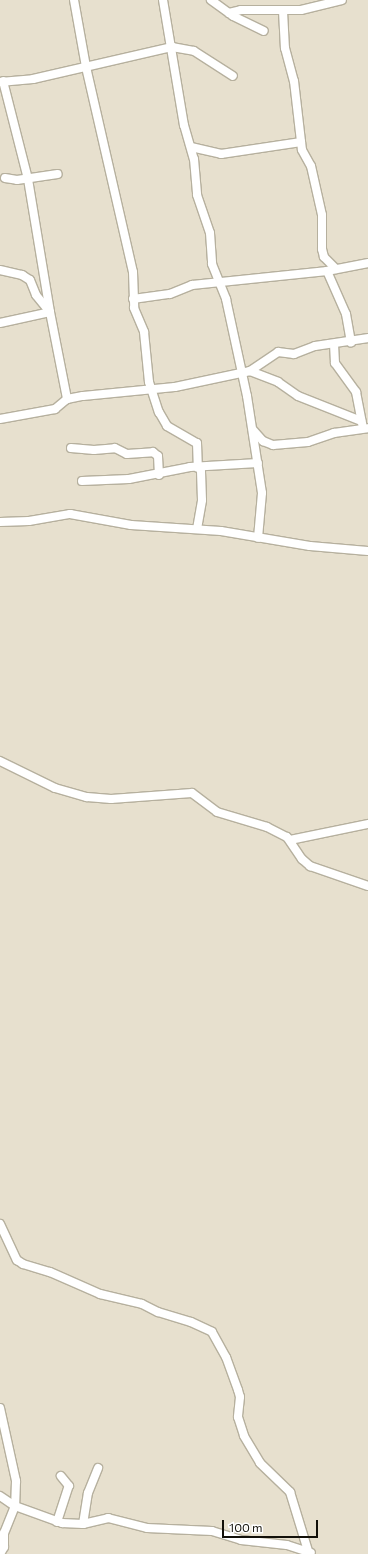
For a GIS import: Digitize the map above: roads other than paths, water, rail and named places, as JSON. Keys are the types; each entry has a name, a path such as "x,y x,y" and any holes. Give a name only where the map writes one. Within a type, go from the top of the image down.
{"street":[{"path":"74,0 86,67 133,272 133,299 144,332 152,389 159,412 167,426 197,443 202,500 197,529"},
{"path":"163,0 184,124 191,147 197,195 210,233 212,264 226,299 246,372 262,505 258,538"},
{"path":"211,0 229,13 264,31"},
{"path":"229,13 241,10 283,11 316,7 342,0"},
{"path":"283,11 285,48 294,81 303,154 311,166 322,215 324,257 336,270"},
{"path":"67,399 50,312 28,179 2,82 33,79 172,47 194,51 233,76"},
{"path":"191,147 221,154 301,142"},
{"path":"5,178 28,179 58,174"},
{"path":"133,299 167,295 188,285 336,270 368,263"},
{"path":"0,270 22,275 30,280 36,295 50,312"},
{"path":"327,271 346,314 351,342"},
{"path":"0,323 50,312"},
{"path":"0,419 55,409 67,399 152,389 246,372 278,352 294,354 315,346 351,342 368,338"},
{"path":"334,344 335,363 356,392 364,426"},
{"path":"246,372 278,382 298,396 364,426"},
{"path":"252,428 263,441 273,445 308,442 334,433 364,426"},
{"path":"71,448 78,447 90,450 115,448 127,454 153,452 158,456 159,475"},
{"path":"82,481 159,475 199,468 258,463"},
{"path":"0,522 29,521 70,514 131,525 197,529 337,549 368,551"},
{"path":"0,761 55,788 87,797 111,799 134,795 192,793 217,812 267,827 290,840 302,859 310,866 368,886"},
{"path":"290,840 368,824"},
{"path":"0,1224 17,1260 23,1264 50,1272 100,1294 142,1304 158,1312 196,1323 212,1332 226,1357 238,1390 240,1397 238,1417 244,1436 260,1463 290,1492 311,1553"},
{"path":"0,1408 15,1467 15,1506 4,1533 4,1547 0,1554"},
{"path":"83,1524 88,1493 98,1468"},
{"path":"57,1522 69,1486 61,1476"},
{"path":"0,1496 15,1506 57,1522 83,1524 108,1518 147,1528 212,1531 241,1540 287,1545 311,1553"}]}
